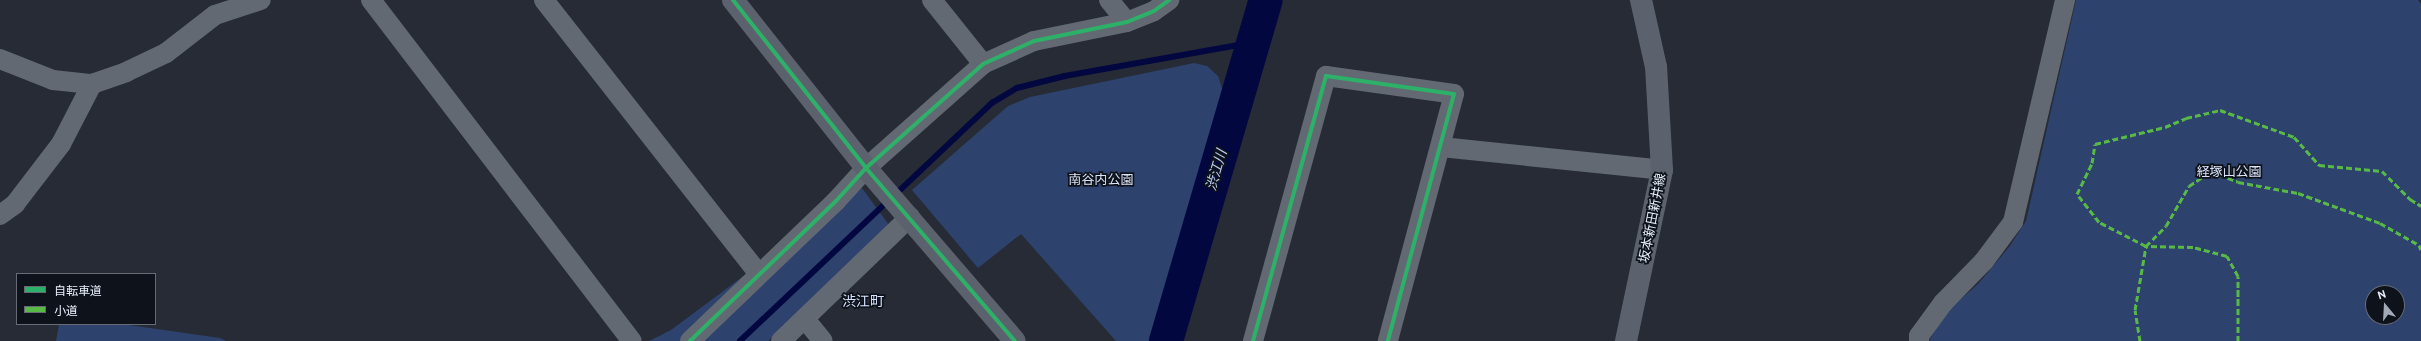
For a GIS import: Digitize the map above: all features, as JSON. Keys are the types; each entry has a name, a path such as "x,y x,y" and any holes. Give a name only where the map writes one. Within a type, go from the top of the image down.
{"street":[{"path":"0,59 53,80 92,84 126,72 166,53 215,15 261,0"},
{"path":"371,0 632,341"},
{"path":"544,0 760,274"},
{"path":"733,0 871,174 908,214 1015,341"},
{"path":"932,0 983,64"},
{"path":"1109,0 1127,22"},
{"path":"690,341 836,201 871,174 983,64 1034,41 1127,22 1154,11 1168,0"},
{"name":"坂本新田新井線","path":"1626,341 1662,170 1656,66 1641,0"},
{"path":"1919,341 1919,336 1943,303 1984,261 2013,222 2065,0"},
{"path":"1253,341 1326,76 1454,94 1388,341"},
{"path":"0,215 15,204 61,144 92,84"},
{"path":"1441,147 1662,170"},
{"path":"781,341 805,319 908,214"},
{"path":"805,319 823,341"}],"green space":[{"name":"経塚山公園","path":"2076,0 2418,0 2421,4 2421,341 1929,341 1947,311 1978,284 2009,247 2026,221"},
{"name":"南谷内公園","path":"1194,63 1207,66 1218,76 1226,100 1154,341 1116,341 1021,234 978,268 912,190 1008,106 1030,97"},
{"path":"862,188 889,225 768,341 649,341 671,330"},
{"path":"59,325 129,325 220,338 226,341 56,341"}],"waterway":[{"name":"渋江川","path":"1166,341 1266,0"},
{"path":"895,195 992,103 1017,88 1065,76 1255,42"},
{"path":"740,341 888,201"}],"marked path":[{"path":"2238,341 2238,276 2227,256 2193,247 2146,246 2099,222 2077,194 2092,163 2095,144 2165,127 2186,118 2220,110 2294,137 2319,165 2382,171 2410,199 2421,206"},
{"path":"2140,341 2135,310 2146,246 2166,226 2189,186 2211,171 2238,182 2298,193 2380,223 2419,245 2421,250"}],"cycle path":[{"path":"733,0 866,168 1015,341"},
{"path":"690,341 836,201 866,168 983,64 1034,41 1127,22 1154,11 1169,0"},
{"path":"1253,341 1326,76 1454,94 1388,341"}],"district":[{"name":"渋江町","path":"863,301"}]}
